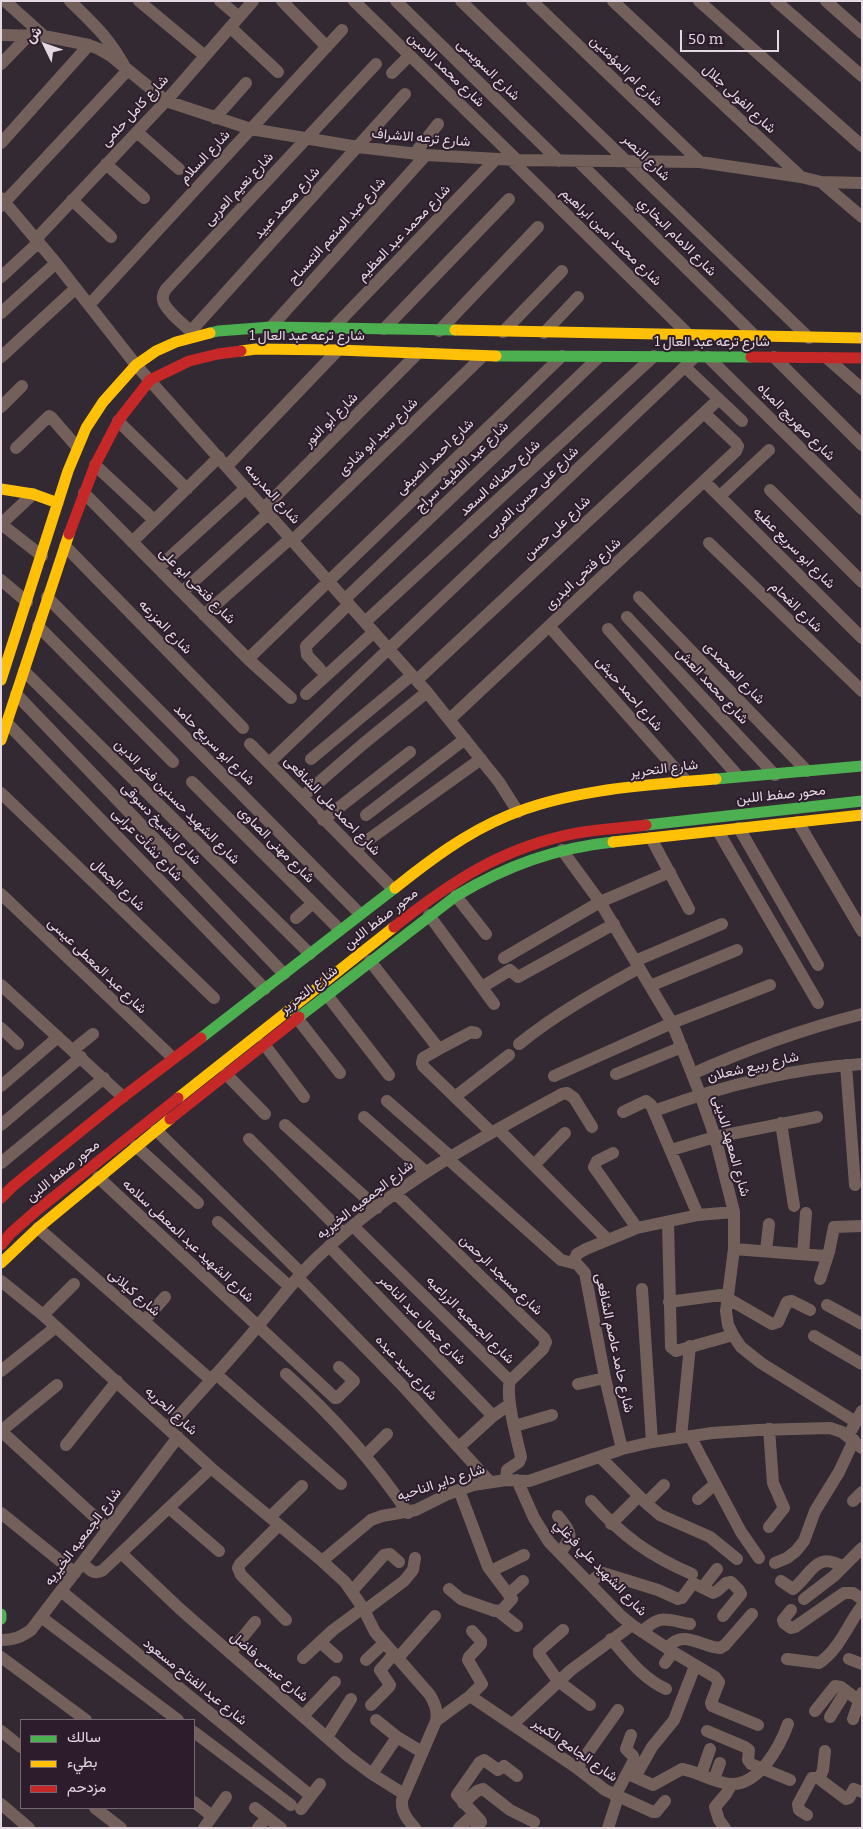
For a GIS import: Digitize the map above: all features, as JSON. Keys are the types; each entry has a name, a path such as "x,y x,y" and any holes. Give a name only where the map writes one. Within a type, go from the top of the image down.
{"street":[{"path":"5,1 44,36"},
{"path":"3,202 127,71 119,55 104,34 70,1"},
{"path":"139,1 205,56"},
{"path":"220,1 239,17"},
{"name":"شارع كامل حلمى","path":"1,277 38,241 72,200 166,101 253,1"},
{"path":"282,1 327,47"},
{"name":"شارع محمد الامين","path":"354,1 514,160"},
{"name":"شارع السويسى","path":"396,1 560,161"},
{"name":"شارع النصر","path":"461,1 809,338"},
{"name":"شارع ام المؤمنين","path":"532,1 700,162"},
{"name":"شارع الفولى جلال","path":"613,1 801,177"},
{"path":"776,1 862,76"},
{"path":"826,1 862,33"},
{"path":"702,2 862,146"},
{"path":"230,28 278,72"},
{"name":"شارع السلام","path":"89,305 342,30"},
{"name":"شارع ترعه الاشراف","path":"1,35 44,36 100,49 166,101 251,129 307,139 420,154 496,159 700,162 801,177 821,182 862,183"},
{"path":"1,64 29,35"},
{"path":"1,143 88,45"},
{"path":"392,73 409,56"},
{"name":"شارع نعيم العربى","path":"194,334 166,308 163,301 166,289 376,64"},
{"path":"215,118 246,83"},
{"name":"شارع محمد عبيد","path":"194,334 405,94"},
{"name":"شارع عبد المنعم التمساح","path":"271,327 420,154 438,124"},
{"path":"137,132 180,169"},
{"name":"شارع محمد عبد العظيم","path":"333,328 496,159"},
{"name":"شارع محمد امين ابراهيم","path":"514,160 689,335"},
{"name":"شارع الامام البخاري","path":"578,161 754,335"},
{"path":"106,164 144,198"},
{"path":"821,182 862,217"},
{"path":"384,329 508,199"},
{"path":"72,200 111,237"},
{"name":"شارع المدرسه","path":"3,202 56,263 136,365 450,719 518,812"},
{"path":"439,331 538,227"},
{"path":"1,314 56,263"},
{"path":"504,332 562,270"},
{"path":"1,357 76,288"},
{"path":"544,333 578,297"},
{"name":"شارع ترعه عبد العال 1","path":"1,680 28,602 58,503 77,447 86,428 103,402 136,365 170,345 194,334 271,327 862,338"},
{"path":"789,337 789,357"},
{"name":"شارع ترعه عبد العال 1","path":"1,740 65,546 95,465 118,421 150,380 189,361 218,354 256,349 338,350 483,356 862,358"},
{"path":"132,542 187,489 223,462 338,350"},
{"name":"شارع أبو النور","path":"267,511 418,353"},
{"name":"شارع سيد ابو شادى","path":"204,615 292,539 483,356"},
{"name":"شارع احمد الصيفى","path":"248,659 562,356"},
{"name":"شارع عبد اللطيف سراج","path":"320,669 307,655 306,646 347,601 599,356"},
{"name":"شارع حضانه السعد","path":"365,622 654,356"},
{"name":"شارع على حسن العربى","path":"268,763 685,367 702,356"},
{"name":"شارع صهريج المياه","path":"702,356 862,509"},
{"path":"774,357 862,445"},
{"path":"827,358 862,389"},
{"path":"685,367 742,422"},
{"path":"1,407 22,386"},
{"name":"شارع على حسن","path":"311,760 414,677 718,399"},
{"name":"شارع فتحى البدرى","path":"450,719 736,451 738,446 736,443 704,413"},
{"path":"16,448 49,416 77,447"},
{"path":"118,421 187,489"},
{"path":"720,496 769,450"},
{"path":"95,465 154,520"},
{"name":"شارع ابو سريع عطيه","path":"704,480 862,638"},
{"path":"158,568 246,488"},
{"path":"1,489 33,494 58,503"},
{"path":"770,490 862,582"},
{"name":"شارع فتحى ابو على","path":"84,493 248,659 291,698"},
{"path":"33,494 1,524 42,556"},
{"path":"182,592 267,511"},
{"path":"53,520 72,526"},
{"name":"شارع الفحام","path":"708,543 862,692"},
{"name":"شارع المزرعه","path":"65,546 243,728"},
{"path":"1,580 28,602"},
{"name":"شارع المحمدى","path":"639,596 807,771"},
{"name":"شارع ابو سريع حامد","path":"48,597 360,914"},
{"name":"شارع محمد العش","path":"627,617 775,774"},
{"path":"38,626 173,762"},
{"name":"شارع احمد حبش","path":"550,626 686,781"},
{"path":"608,629 738,776"},
{"path":"306,694 374,632"},
{"path":"1,637 12,646"},
{"name":"شارع الشهيد حسنين فخر الدين","path":"24,671 310,954"},
{"path":"302,797 427,692"},
{"name":"شارع الشيخ دسوقى","path":"16,694 284,974"},
{"name":"شارع نشأت عرابى","path":"7,722 265,989"},
{"path":"366,815 465,739"},
{"name":"شارع احمد على الشافعى","path":"250,744 393,889"},
{"path":"324,820 410,752"},
{"path":"354,850 481,759"},
{"name":"شارع التحرير","path":"1,1198 13,1186 123,1096 393,889 444,851 518,812 564,798 601,792 686,781 862,766"},
{"name":"شارع مهنى الصاوى","path":"192,782 340,930"},
{"name":"محور صفط اللبن","path":"1,1232 37,1200 412,904 488,854 545,832 576,825 862,792"},
{"name":"شارع الجمال","path":"1,793 214,998"},
{"name":"محور صفط اللبن","path":"1,1245 11,1233 36,1211 417,909 466,875 492,861 542,842 578,833 862,801"},
{"name":"شارع التحرير","path":"1,1264 9,1254 38,1228 226,1074 430,915 481,881 507,868 562,850 587,845 862,815"},
{"path":"798,822 862,932"},
{"path":"739,828 818,965"},
{"path":"718,831 818,1003"},
{"path":"652,838 689,908"},
{"name":"شارع المعهد الدينى","path":"562,850 614,924 672,1023 700,1094 715,1137 734,1212 734,1249 726,1311 728,1325 733,1335 741,1346 761,1363 859,1416"},
{"path":"504,958 600,902 670,872"},
{"name":"شارع عبد المعطى عيسى","path":"1,894 173,1058"},
{"path":"456,896 486,934"},
{"path":"296,918 313,904"},
{"path":"430,915 494,1004"},
{"path":"482,987 510,970 518,978 614,924"},
{"path":"519,1044 553,1018 637,964 722,924"},
{"path":"650,986 737,950"},
{"path":"370,961 439,1049"},
{"path":"1,985 123,1096"},
{"path":"554,1076 672,1023 770,985"},
{"path":"327,995 388,1075"},
{"path":"692,1074 733,1055 775,1039 862,1014"},
{"path":"297,1018 340,1073"},
{"path":"1,1028 18,1044"},
{"path":"476,1033 471,1032 439,1049 424,1058 422,1063 494,1131 534,1165 607,1239"},
{"path":"1,1125 77,1054 92,1034"},
{"path":"1,1086 58,1037"},
{"path":"264,1044 304,1097"},
{"path":"616,1074 682,1047"},
{"path":"456,1096 509,1055"},
{"name":"شارع ربيع شعلان","path":"654,1111 700,1094 816,1068 862,1064"},
{"path":"846,1065 855,1185"},
{"path":"226,1074 265,1114"},
{"path":"1,1163 104,1078"},
{"name":"شارع الجمعيه الخيريه","path":"168,1428 257,1327 296,1279 329,1246 426,1172 494,1131 562,1094 567,1093 574,1098 592,1128"},
{"name":"شارع حامد عاصم الشافعى","path":"387,1101 561,1260 580,1266 585,1273 605,1378 622,1450"},
{"path":"623,1112 646,1101 649,1102 698,1215"},
{"path":"364,1117 426,1172"},
{"path":"671,1150 715,1137 817,1117"},
{"path":"781,1123 794,1206"},
{"path":"285,1124 377,1208"},
{"path":"156,1130 296,1279"},
{"path":"534,1165 565,1133"},
{"name":"شارع الجمعيه الزراعيه","path":"249,1139 510,1381 510,1404 521,1457 518,1462 507,1470 512,1480"},
{"path":"136,1146 198,1203"},
{"path":"613,1153 597,1161 594,1167 637,1228"},
{"name":"شارع الشهيد عبد المعطى سلامه","path":"98,1178 334,1398 337,1398 354,1381 339,1367"},
{"name":"شارع مسجد الرحمن","path":"396,1194 544,1338 546,1342 544,1349 510,1381"},
{"path":"572,1263 581,1251 637,1228 698,1215 734,1212"},
{"path":"803,1254 806,1213"},
{"path":"218,1222 296,1279"},
{"path":"668,1222 671,1347 676,1351 733,1335"},
{"path":"766,1251 769,1224"},
{"path":"820,1280 834,1228 862,1226"},
{"name":"شارع كيلانى","path":"38,1228 144,1321 341,1484"},
{"name":"شارع جمال عبد الناصر","path":"329,1246 493,1416"},
{"path":"734,1249 828,1255"},
{"name":"شارع سيد عبده","path":"296,1279 365,1346 490,1482"},
{"name":"شارع الحريه","path":"1,1281 43,1315 211,1468 322,1561"},
{"path":"43,1315 74,1284"},
{"path":"642,1289 652,1442"},
{"path":"669,1302 727,1296 772,1324 778,1322 787,1302 792,1301 810,1310"},
{"path":"144,1321 165,1297"},
{"path":"827,1305 862,1324"},
{"path":"1,1371 56,1327"},
{"path":"814,1336 862,1364"},
{"path":"690,1346 686,1437 715,1484 741,1532 760,1558"},
{"path":"286,1374 331,1416 366,1455 408,1512"},
{"path":"578,1384 605,1378"},
{"path":"66,1445 116,1382"},
{"path":"57,1385 1,1431 108,1529"},
{"path":"459,1447 493,1416 510,1404"},
{"path":"515,1426 552,1415"},
{"path":"775,1563 787,1558 804,1541 814,1511 839,1472 854,1441 859,1416"},
{"name":"شارع داير الناحيه","path":"322,1561 371,1520 382,1516 408,1512 460,1490 490,1482 529,1480 652,1442 768,1429 830,1428 836,1429 854,1441"},
{"path":"768,1429 772,1483 784,1508 769,1527"},
{"path":"366,1455 387,1434"},
{"name":"شارع الجمعيه الخيريه","path":"1,1640 12,1640 31,1630 178,1437"},
{"path":"600,1457 642,1500 668,1519 710,1537 737,1559"},
{"path":"1,1513 78,1568 100,1572 211,1468"},
{"name":"شارع الشهيد علي فرغلي","path":"512,1480 540,1529 590,1584 637,1628 718,1680 711,1703 712,1706 758,1725"},
{"path":"698,1499 715,1484"},
{"path":"611,1524 664,1485"},
{"path":"286,1620 241,1575 238,1568 302,1486"},
{"path":"460,1490 491,1571 512,1599 502,1610 498,1611"},
{"path":"591,1501 611,1524 649,1554 692,1574"},
{"path":"169,1508 219,1551"},
{"path":"558,1516 571,1536 560,1553"},
{"path":"804,1599 824,1585 862,1548"},
{"name":"شارع عيسى فاضل","path":"121,1554 230,1653 327,1737 372,1774 404,1794"},
{"path":"352,1591 384,1555 390,1554 399,1562"},
{"path":"491,1571 524,1555"},
{"path":"303,1658 320,1642 404,1581 413,1570 415,1558"},
{"path":"781,1581 793,1589 817,1564 831,1560 843,1567"},
{"path":"322,1561 352,1591 364,1609 375,1632 430,1695 438,1713 402,1800 404,1815 415,1828"},
{"path":"703,1588 717,1569"},
{"path":"590,1584 599,1575 608,1574 678,1599 682,1598 692,1583 715,1592 728,1582 734,1584 739,1590 740,1596 724,1616"},
{"path":"508,1594 523,1581"},
{"path":"449,1589 461,1598 498,1611 517,1626"},
{"name":"شارع عبد الفتاح مسعود","path":"61,1591 311,1796"},
{"path":"791,1610 783,1620 791,1628 844,1593 853,1593 862,1598"},
{"path":"787,1660 820,1663 833,1651 852,1618 862,1606"},
{"path":"666,1663 672,1642 687,1638 720,1648 725,1645 752,1614"},
{"path":"371,1705 390,1685 380,1670 435,1616"},
{"path":"41,1618 177,1719"},
{"path":"513,1724 558,1681 611,1639 662,1618 690,1624"},
{"path":"230,1653 255,1622"},
{"path":"563,1630 539,1651 540,1657 558,1681 590,1705"},
{"path":"436,1721 470,1696 482,1684 468,1660 481,1644 481,1641 472,1631"},
{"path":"611,1639 644,1676 666,1689"},
{"path":"320,1642 337,1657"},
{"path":"366,1660 384,1643"},
{"path":"1,1657 85,1719"},
{"path":"849,1659 862,1664"},
{"path":"612,1827 616,1797 674,1720 695,1666"},
{"path":"303,1716 335,1682"},
{"path":"815,1711 833,1687 838,1686 861,1699 853,1719"},
{"path":"830,1717 846,1691"},
{"name":"شارع الجامع الكبير","path":"470,1696 577,1768 596,1784 616,1797 653,1812 656,1812 665,1802"},
{"path":"327,1737 351,1699"},
{"path":"577,1768 618,1710"},
{"path":"376,1720 397,1737 422,1752"},
{"path":"631,1776 653,1785 682,1769 732,1784 750,1777 771,1759 781,1743 788,1724"},
{"path":"1,1731 20,1746"},
{"path":"707,1731 746,1747 750,1752 748,1758 750,1763 790,1780"},
{"path":"195,1733 296,1807 311,1796 320,1784"},
{"path":"631,1735 626,1749 634,1758 631,1776"},
{"path":"372,1774 397,1737"},
{"path":"701,1775 710,1749"},
{"path":"818,1778 823,1770 825,1751"},
{"path":"476,1828 481,1821 463,1803 457,1793 481,1761 484,1760 498,1770 504,1766 517,1776"},
{"path":"714,1779 720,1763"},
{"path":"807,1815 799,1810 798,1804 812,1778 818,1778 846,1799 849,1798 854,1789 862,1792"},
{"path":"725,1828 719,1820 715,1807 732,1784"},
{"path":"463,1803 477,1791 483,1789 510,1810 534,1822"},
{"path":"204,1828 226,1797"},
{"path":"195,1803 212,1816"},
{"path":"1,1804 29,1828"},
{"path":"255,1808 281,1828"},
{"path":"97,1809 121,1828"},
{"path":"459,1828 474,1814"},
{"path":"258,1828 267,1817"}],"traffic: fast":[{"path":"210,333 271,327 455,330"},
{"path":"496,356 751,357"},
{"path":"716,779 862,766"},
{"path":"646,825 862,801"},
{"path":"299,1017 456,896 475,885 512,867 551,854 613,842"},
{"path":"201,1038 395,888"},
{"path":"1,1614 1,1619"}],"traffic: slow":[{"path":"455,330 862,338"},
{"path":"1,680 68,471 86,428 103,402 136,365 156,351 176,342 210,333"},
{"path":"241,351 256,349 338,350 496,356"},
{"path":"1,489 33,494 58,503"},
{"path":"1,740 69,534"},
{"path":"395,888 435,857 477,830 531,807 583,794 716,779"},
{"path":"613,842 862,815"},
{"path":"178,1098 394,927"},
{"path":"1,1263 38,1228 170,1119"}],"traffic: jam":[{"path":"69,534 95,465 118,421 150,380 189,361 241,351"},
{"path":"751,357 862,358"},
{"path":"394,927 415,910 479,868 525,847 577,833 646,825"},
{"path":"170,1119 299,1017"},
{"path":"1,1198 13,1186 123,1097 201,1038"},
{"path":"1,1245 11,1233 36,1211 178,1098"}]}
